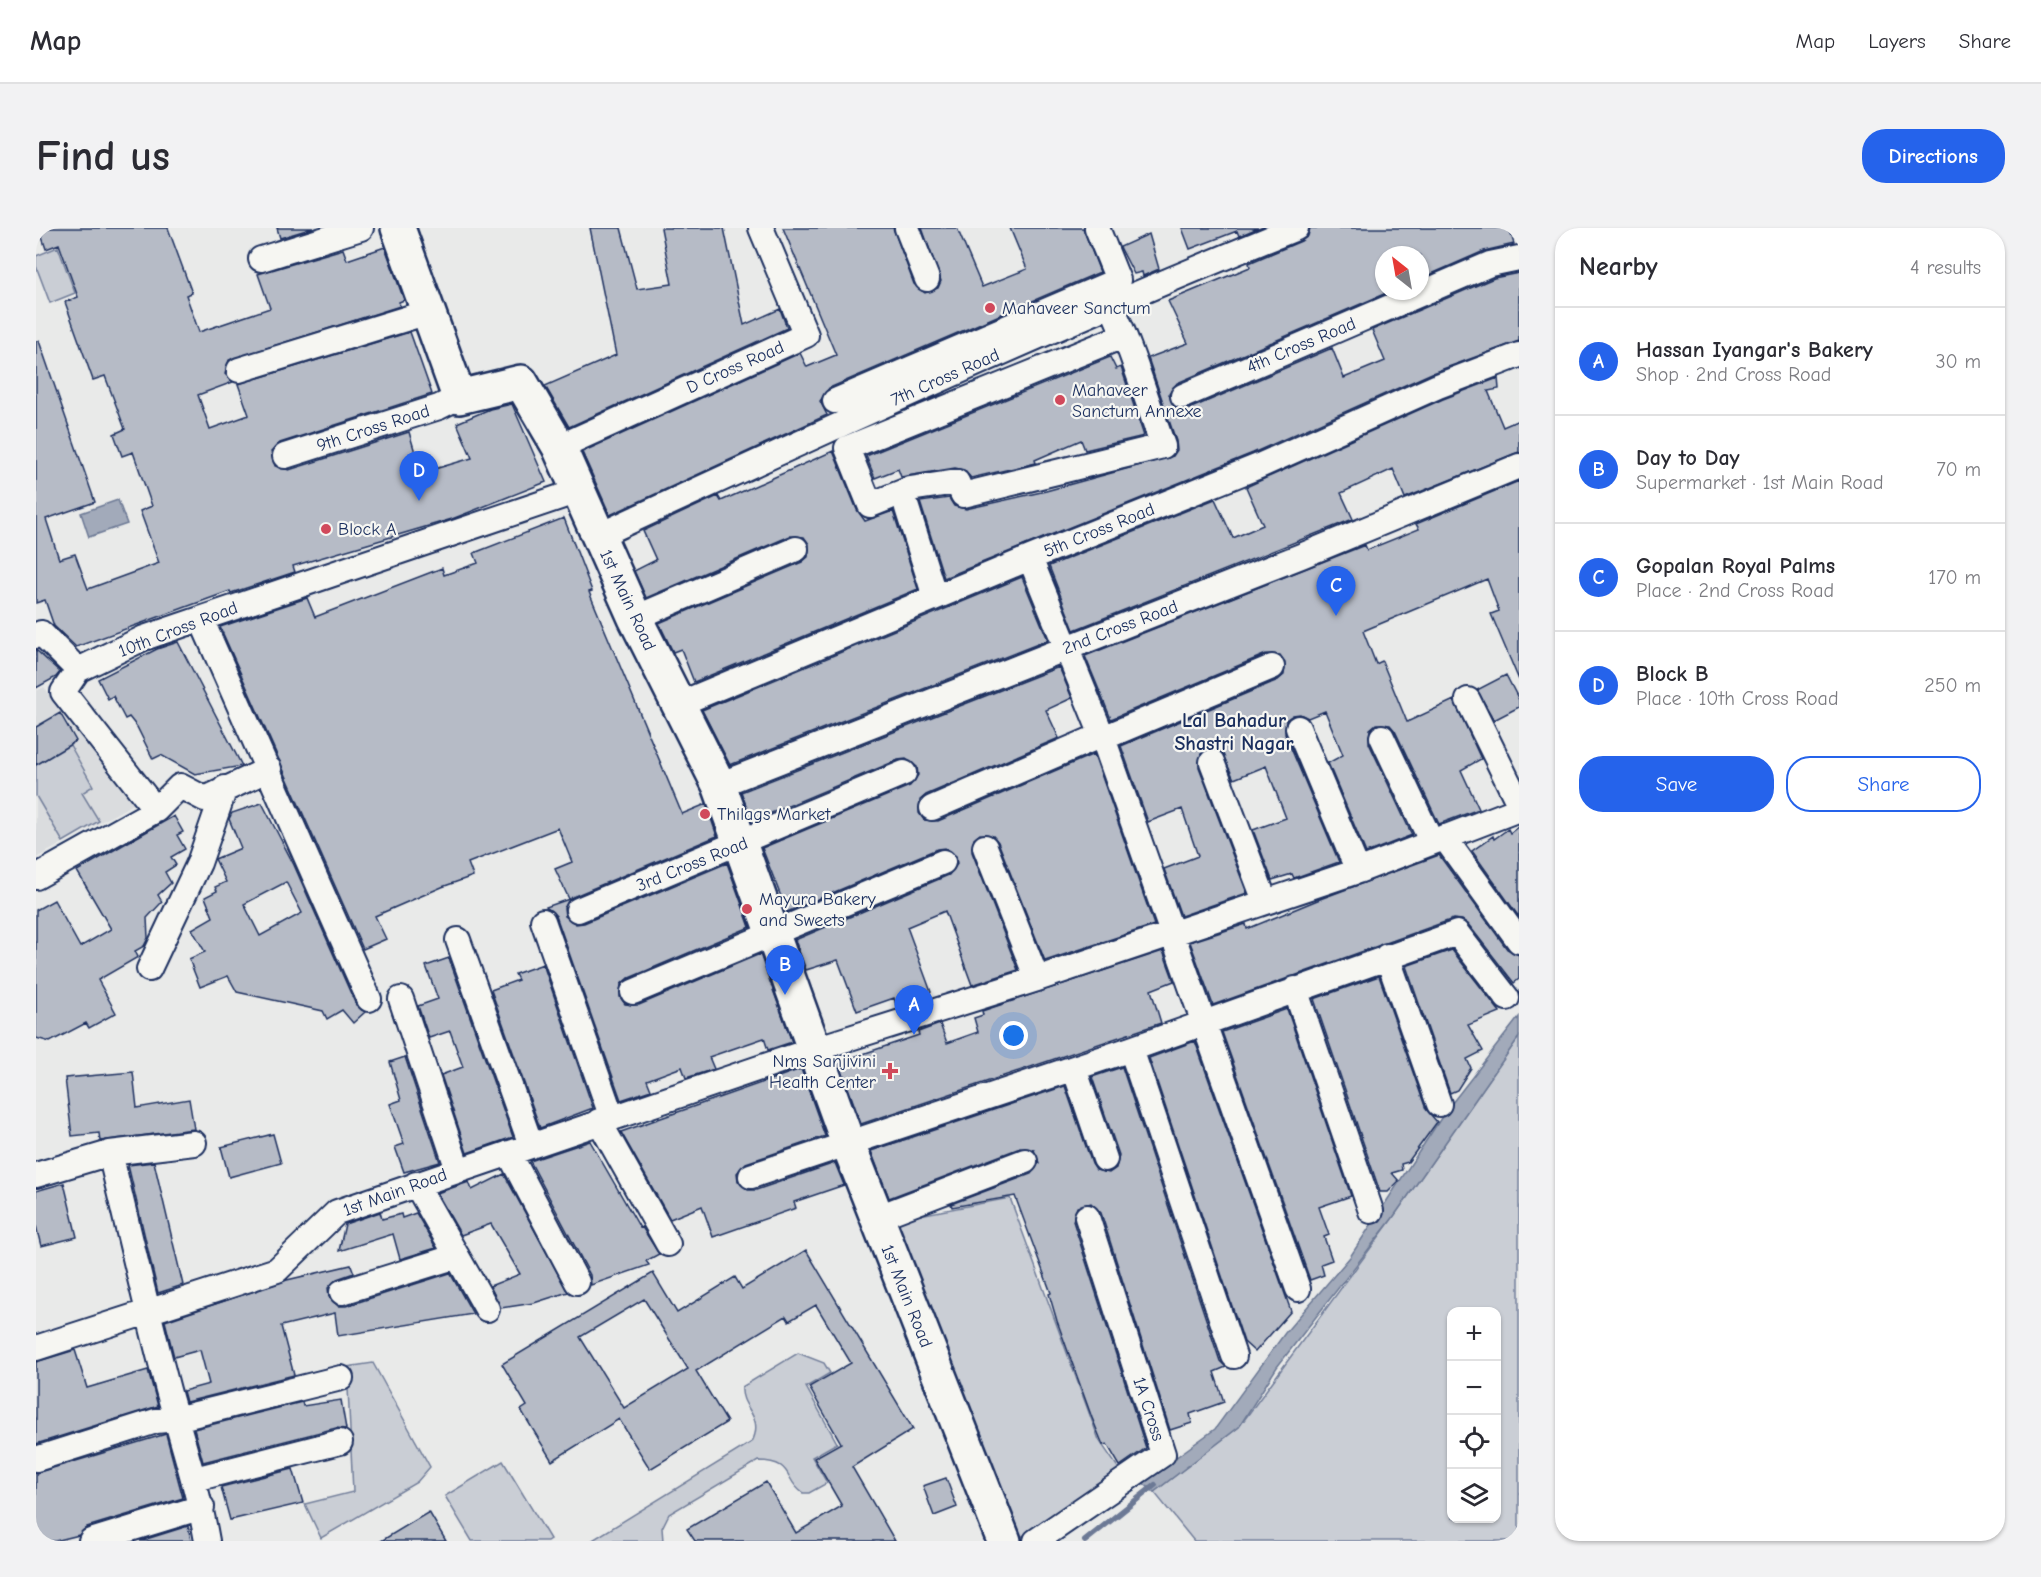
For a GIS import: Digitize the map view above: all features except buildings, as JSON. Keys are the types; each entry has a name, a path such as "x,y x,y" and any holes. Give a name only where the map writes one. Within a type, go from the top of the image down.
{"street":[{"path":"261,259 361,228"},
{"path":"398,228 459,397"},
{"name":"D Cross Road","path":"559,447 806,335 761,228"},
{"path":"779,228 819,329 806,335"},
{"path":"907,228 927,279"},
{"path":"1098,228 1124,336 1163,446 963,495 957,483 910,489 870,506 847,448 1124,336"},
{"name":"7th Cross Road","path":"598,536 1114,295 1296,228"},
{"name":"4th Cross Road","path":"1183,396 1490,264 1519,258"},
{"path":"835,401 1114,295"},
{"path":"239,370 428,312"},
{"name":"5th Cross Road","path":"679,704 1030,558 1259,466 1438,386 1519,355"},
{"name":"1st Main Road","path":"459,397 521,382 559,447 635,618 719,785 876,1218 1004,1541"},
{"name":"9th Cross Road","path":"285,456 439,407 459,397"},
{"name":"2nd Cross Road","path":"719,785 1301,556 1519,466"},
{"name":"10th Cross Road","path":"78,670 144,638 578,491"},
{"path":"907,508 935,597"},
{"path":"635,618 796,549"},
{"path":"1030,558 1103,737 1202,1023 1298,1289"},
{"path":"201,620 369,999"},
{"path":"36,636 41,633 78,670 63,692 156,810"},
{"path":"932,808 1272,667"},
{"path":"1468,700 1519,804"},
{"path":"1298,728 1358,870"},
{"path":"1382,737 1437,839 1519,941"},
{"path":"1212,762 1265,901"},
{"path":"36,877 156,810 180,786 205,799 269,769"},
{"name":"3rd Cross Road","path":"578,910 904,773"},
{"path":"149,969 199,863 225,788"},
{"path":"815,1049 1037,979 1358,870 1519,809"},
{"path":"985,847 1037,979"},
{"path":"633,992 943,862"},
{"path":"543,921 605,1120 668,1244"},
{"path":"751,1176 849,1146 1131,1049 1295,988 1457,933 1507,998"},
{"path":"458,940 520,1149 577,1282"},
{"path":"1387,956 1439,1104"},
{"path":"1295,988 1371,1211"},
{"path":"401,999 458,1170"},
{"name":"1st Main Road","path":"36,1348 277,1270 337,1212 815,1049"},
{"path":"1131,1049 1234,1356"},
{"path":"1074,1068 1105,1159"},
{"path":"36,1176 110,1153 194,1143"},
{"path":"110,1153 148,1313 176,1419 195,1479 207,1541"},
{"path":"876,1218 1025,1161"},
{"path":"416,1184 487,1309"},
{"name":"1A Cross","path":"1036,1541 1163,1454 1087,1217"},
{"path":"342,1292 457,1256"},
{"path":"36,1459 156,1421 176,1419 341,1378"},
{"path":"195,1479 340,1442"},
{"path":"91,1541 202,1508"}],"shaded area":[{"path":"58,247 75,293 50,303 36,266 36,256"},
{"path":"44,687 135,803 36,858 36,691"},
{"path":"70,745 93,786 82,793 99,821 63,842 36,796 36,765"},
{"path":"1519,1037 1519,1541 1194,1541 1154,1492 1239,1427 1392,1219"},
{"path":"1010,1198 1099,1440 1119,1469 1021,1537 893,1220"},
{"path":"798,1353 824,1363 830,1373 806,1387 837,1443 812,1457 827,1483 809,1493 803,1493 778,1464 758,1461 669,1514 662,1528 663,1541 591,1541 752,1442 756,1425 742,1395 742,1387"},
{"path":"373,1363 430,1467 417,1482 321,1538 305,1504 353,1492 347,1367"},
{"path":"503,1461 550,1539 547,1541 472,1541 445,1496"}],"water":[{"path":"118,500 127,524 89,537 81,513"},
{"path":"1519,1017 1519,1037 1392,1219 1277,1367 1239,1427 1154,1492 1142,1482 1215,1429 1285,1333 1350,1257 1445,1112"}],"waterway":[{"path":"1085,1541 1155,1485"}],"place":[{"name":"Mahaveer Sanctum","path":"990,308"},
{"name":"Mahaveer Sanctum Annexe","path":"1060,400"},
{"name":"Block B","path":"419,501"},
{"name":"Block A","path":"326,529"},
{"name":"Gopalan Royal Palms","path":"1336,616"},
{"name":"Thilags Market","path":"705,814"},
{"name":"Mayura Bakery and Sweets","path":"747,909"},
{"name":"Day to Day","path":"785,995"},
{"name":"Hassan Iyangar's Bakery","path":"914,1035"},
{"name":"Nms Sanjivini Health Center","path":"890,1071"}],"district":[{"name":"Lal Bahadur Shastri Nagar","path":"1234,732"}]}
